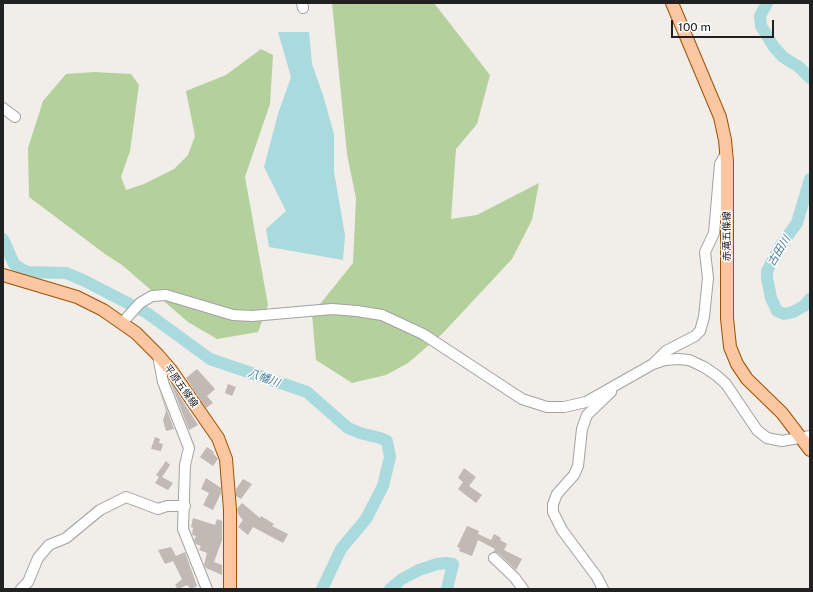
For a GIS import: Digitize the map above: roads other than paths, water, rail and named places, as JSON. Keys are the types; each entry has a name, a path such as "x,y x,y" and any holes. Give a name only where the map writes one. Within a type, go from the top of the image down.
{"main road":[{"name":"赤滝五條線","path":"672,3 720,117 727,152 727,318 730,347 737,364 747,380 806,437 810,450"},
{"name":"平原五條線","path":"3,275 77,297 127,318 158,355 212,429 218,438 226,460 230,510 230,589"}],"street":[{"path":"3,108 15,117"},
{"path":"653,364 666,351 695,336 700,331 704,318 708,278 705,252 714,233 720,164 727,152"},
{"path":"127,318 140,303 152,296 166,295 233,315 252,316 332,309 376,314 400,322 423,334 522,399 530,403 547,407 571,406 586,402 612,389 653,364 678,358 689,360 704,366 726,384 742,410 762,434 777,441 806,437"},
{"path":"158,355 163,382 189,448 185,465 185,506 183,530 207,589"},
{"path":"603,589 593,571 562,530 553,512 552,504 557,494 574,475 578,466 582,429 587,415 609,395 612,389"},
{"path":"21,589 28,582 38,558 49,545 66,538 100,510 126,498 158,509 167,506 185,506"},
{"path":"494,558 515,578 523,589"}],"water":[{"path":"278,32 309,32 312,64 334,134 334,172 345,235 343,260 269,247 266,229 286,211 264,167 278,114 291,77"}],"waterway":[{"name":"古田川","path":"767,3 760,16 761,26 774,47 783,57 799,67 810,78"},
{"name":"古田川","path":"810,179 797,223 781,245 767,271 771,298 777,311 784,314 793,312 804,306 810,299"},
{"name":"八幡川","path":"3,239 14,264 21,269 28,272 66,273 83,280 147,313 210,359 307,392 348,428 387,441 390,457 383,486 366,519 341,549 322,589"},
{"name":"八幡川","path":"390,589 402,579 419,570 437,564 446,563 453,564 447,589"}]}
